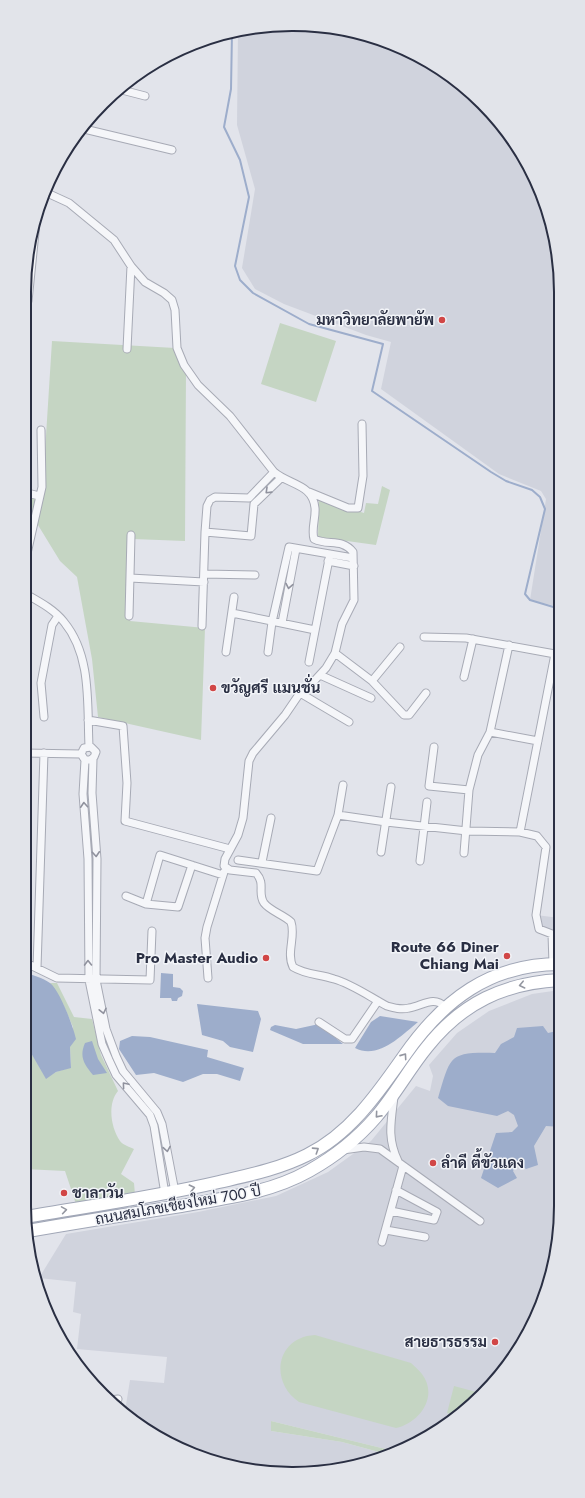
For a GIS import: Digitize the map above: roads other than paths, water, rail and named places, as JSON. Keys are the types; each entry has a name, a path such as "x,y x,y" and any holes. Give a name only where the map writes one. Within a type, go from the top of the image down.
{"main road":[{"name":"ถนนสมโภชเชียงใหม่ 700 ปี","path":"32,1216 170,1193 278,1167 308,1155 328,1142 354,1119 376,1096 422,1032 445,1007 469,989 497,975 525,968 554,964"},
{"name":"ถนนสมโภชเชียงใหม่ 700 ปี","path":"32,1230 245,1195 291,1180 341,1150 376,1118 426,1047 455,1017 474,1003 503,990 539,981 554,980"}],"street":[{"path":"126,91 145,96"},
{"path":"88,130 172,150"},
{"path":"50,194 69,203 114,240 131,266 145,282 164,293 172,300 175,310 177,348 184,365 198,385 230,416 274,472 281,478 303,487 309,492 348,508 358,508 363,476 362,424"},
{"path":"127,350 131,266"},
{"path":"31,534 42,487 41,430"},
{"path":"202,626 207,506 210,500 215,498 248,498 274,472"},
{"path":"205,532 251,536 254,504 281,478"},
{"path":"208,978 205,938 207,927 225,872 224,863 238,835 243,818 249,761 253,753 285,715 300,693 320,675 335,653 342,624 354,600 353,552 348,545 342,543 318,541 314,539 315,509 309,492"},
{"path":"31,494 39,496"},
{"path":"129,616 131,535"},
{"path":"292,548 329,558 353,562"},
{"path":"268,652 272,622 292,548"},
{"path":"282,623 292,548"},
{"path":"309,662 329,558"},
{"path":"204,574 255,575"},
{"path":"130,578 204,582"},
{"path":"31,597 58,616 72,634 83,661 86,676 89,746"},
{"path":"226,652 234,597"},
{"path":"232,613 315,630"},
{"path":"44,717 41,683 52,625 58,616"},
{"path":"424,637 473,639 554,654"},
{"path":"464,677 473,639"},
{"path":"464,854 469,790 478,756 490,732 509,646"},
{"path":"372,681 400,647"},
{"path":"335,653 372,681 406,716 410,715 426,693"},
{"path":"520,832 554,659"},
{"path":"320,675 371,698"},
{"path":"300,693 349,722"},
{"path":"88,720 123,726 127,784 125,821 230,849"},
{"path":"490,732 538,741"},
{"path":"89,746 84,748 83,794 92,980 102,1044 116,1075 150,1115 170,1193"},
{"path":"89,746 96,752 93,759 92,794 96,859 96,903 92,980 110,1042 123,1070 157,1112 162,1124 170,1193"},
{"path":"434,747 429,786 469,790"},
{"path":"31,753 44,753 93,759"},
{"path":"37,968 44,753"},
{"path":"238,860 262,862 317,871 338,814 343,785"},
{"path":"381,852 391,787"},
{"path":"420,861 427,802"},
{"path":"338,814 386,822 425,825 467,831 520,832 537,836 546,847 536,915 539,929 552,934 554,946"},
{"path":"262,862 271,818"},
{"path":"86,832 94,831"},
{"path":"146,904 160,855 192,866 225,872 256,873 262,880 262,898 265,904 291,922 293,932 290,961 293,967 318,976 342,982 387,1006 402,1009 435,1000 440,1002 445,1007"},
{"path":"126,896 146,904 178,907 192,866"},
{"path":"88,903 96,903"},
{"path":"31,965 56,978 92,980 150,980 152,931"},
{"path":"319,1022 345,1039 352,1039 378,1001"},
{"path":"136,1098 142,1093"},
{"path":"382,1242 391,1211 401,1164 392,1148 390,1126 394,1094"},
{"path":"341,1150 364,1147 380,1149 480,1221"},
{"path":"391,1211 434,1220 437,1212 396,1190"},
{"path":"386,1230 425,1237"}],"water":[{"path":"161,973 173,974 173,987 180,988 183,991 182,996 178,998 177,1001 172,1001 171,998 160,998"},
{"path":"31,975 50,983 54,987 66,1009 76,1039 70,1047 71,1068 56,1072 46,1079 31,1053"},
{"path":"197,1004 258,1011 261,1019 253,1052 230,1047 223,1041 202,1035"},
{"path":"380,1016 418,1022 397,1040 381,1049 364,1051 355,1048 371,1022"},
{"path":"319,1024 343,1044 303,1044 270,1030 271,1027 275,1025 296,1029"},
{"path":"543,1026 548,1033 554,1032 554,1127 546,1126 534,1146 538,1165 526,1169 518,1163 513,1171 517,1178 498,1188 481,1178 496,1133 512,1132 518,1126 514,1115 508,1111 497,1116 448,1106 438,1098 449,1065 454,1059 468,1054 495,1053 501,1044 514,1037 517,1028"},
{"path":"132,1036 150,1037 208,1050 207,1057 244,1068 240,1081 217,1074 203,1074 183,1082 154,1073 136,1075 119,1049 120,1041"},
{"path":"92,1041 98,1059 107,1073 93,1075 83,1060 82,1052 85,1043"}],"waterway":[{"path":"232,38 231,89 224,127 240,160 249,197 235,266 240,280 253,293 309,324 383,344 372,391 491,472 506,481 532,490 540,497 545,509 525,594 530,600 554,607"}],"place":[{"name":"มหาวิทยาลัยพายัพ","path":"442,320"},
{"name":"ขวัญศรี แมนชั่น","path":"213,688"},
{"name":"Route 66 Diner Chiang Mai","path":"507,956"},
{"name":"Pro Master Audio","path":"266,958"},
{"name":"ลำดี ตี้ขัวแดง","path":"433,1163"},
{"name":"ชาลาวัน","path":"64,1193"},
{"name":"สายธารธรรม","path":"495,1342"}]}
